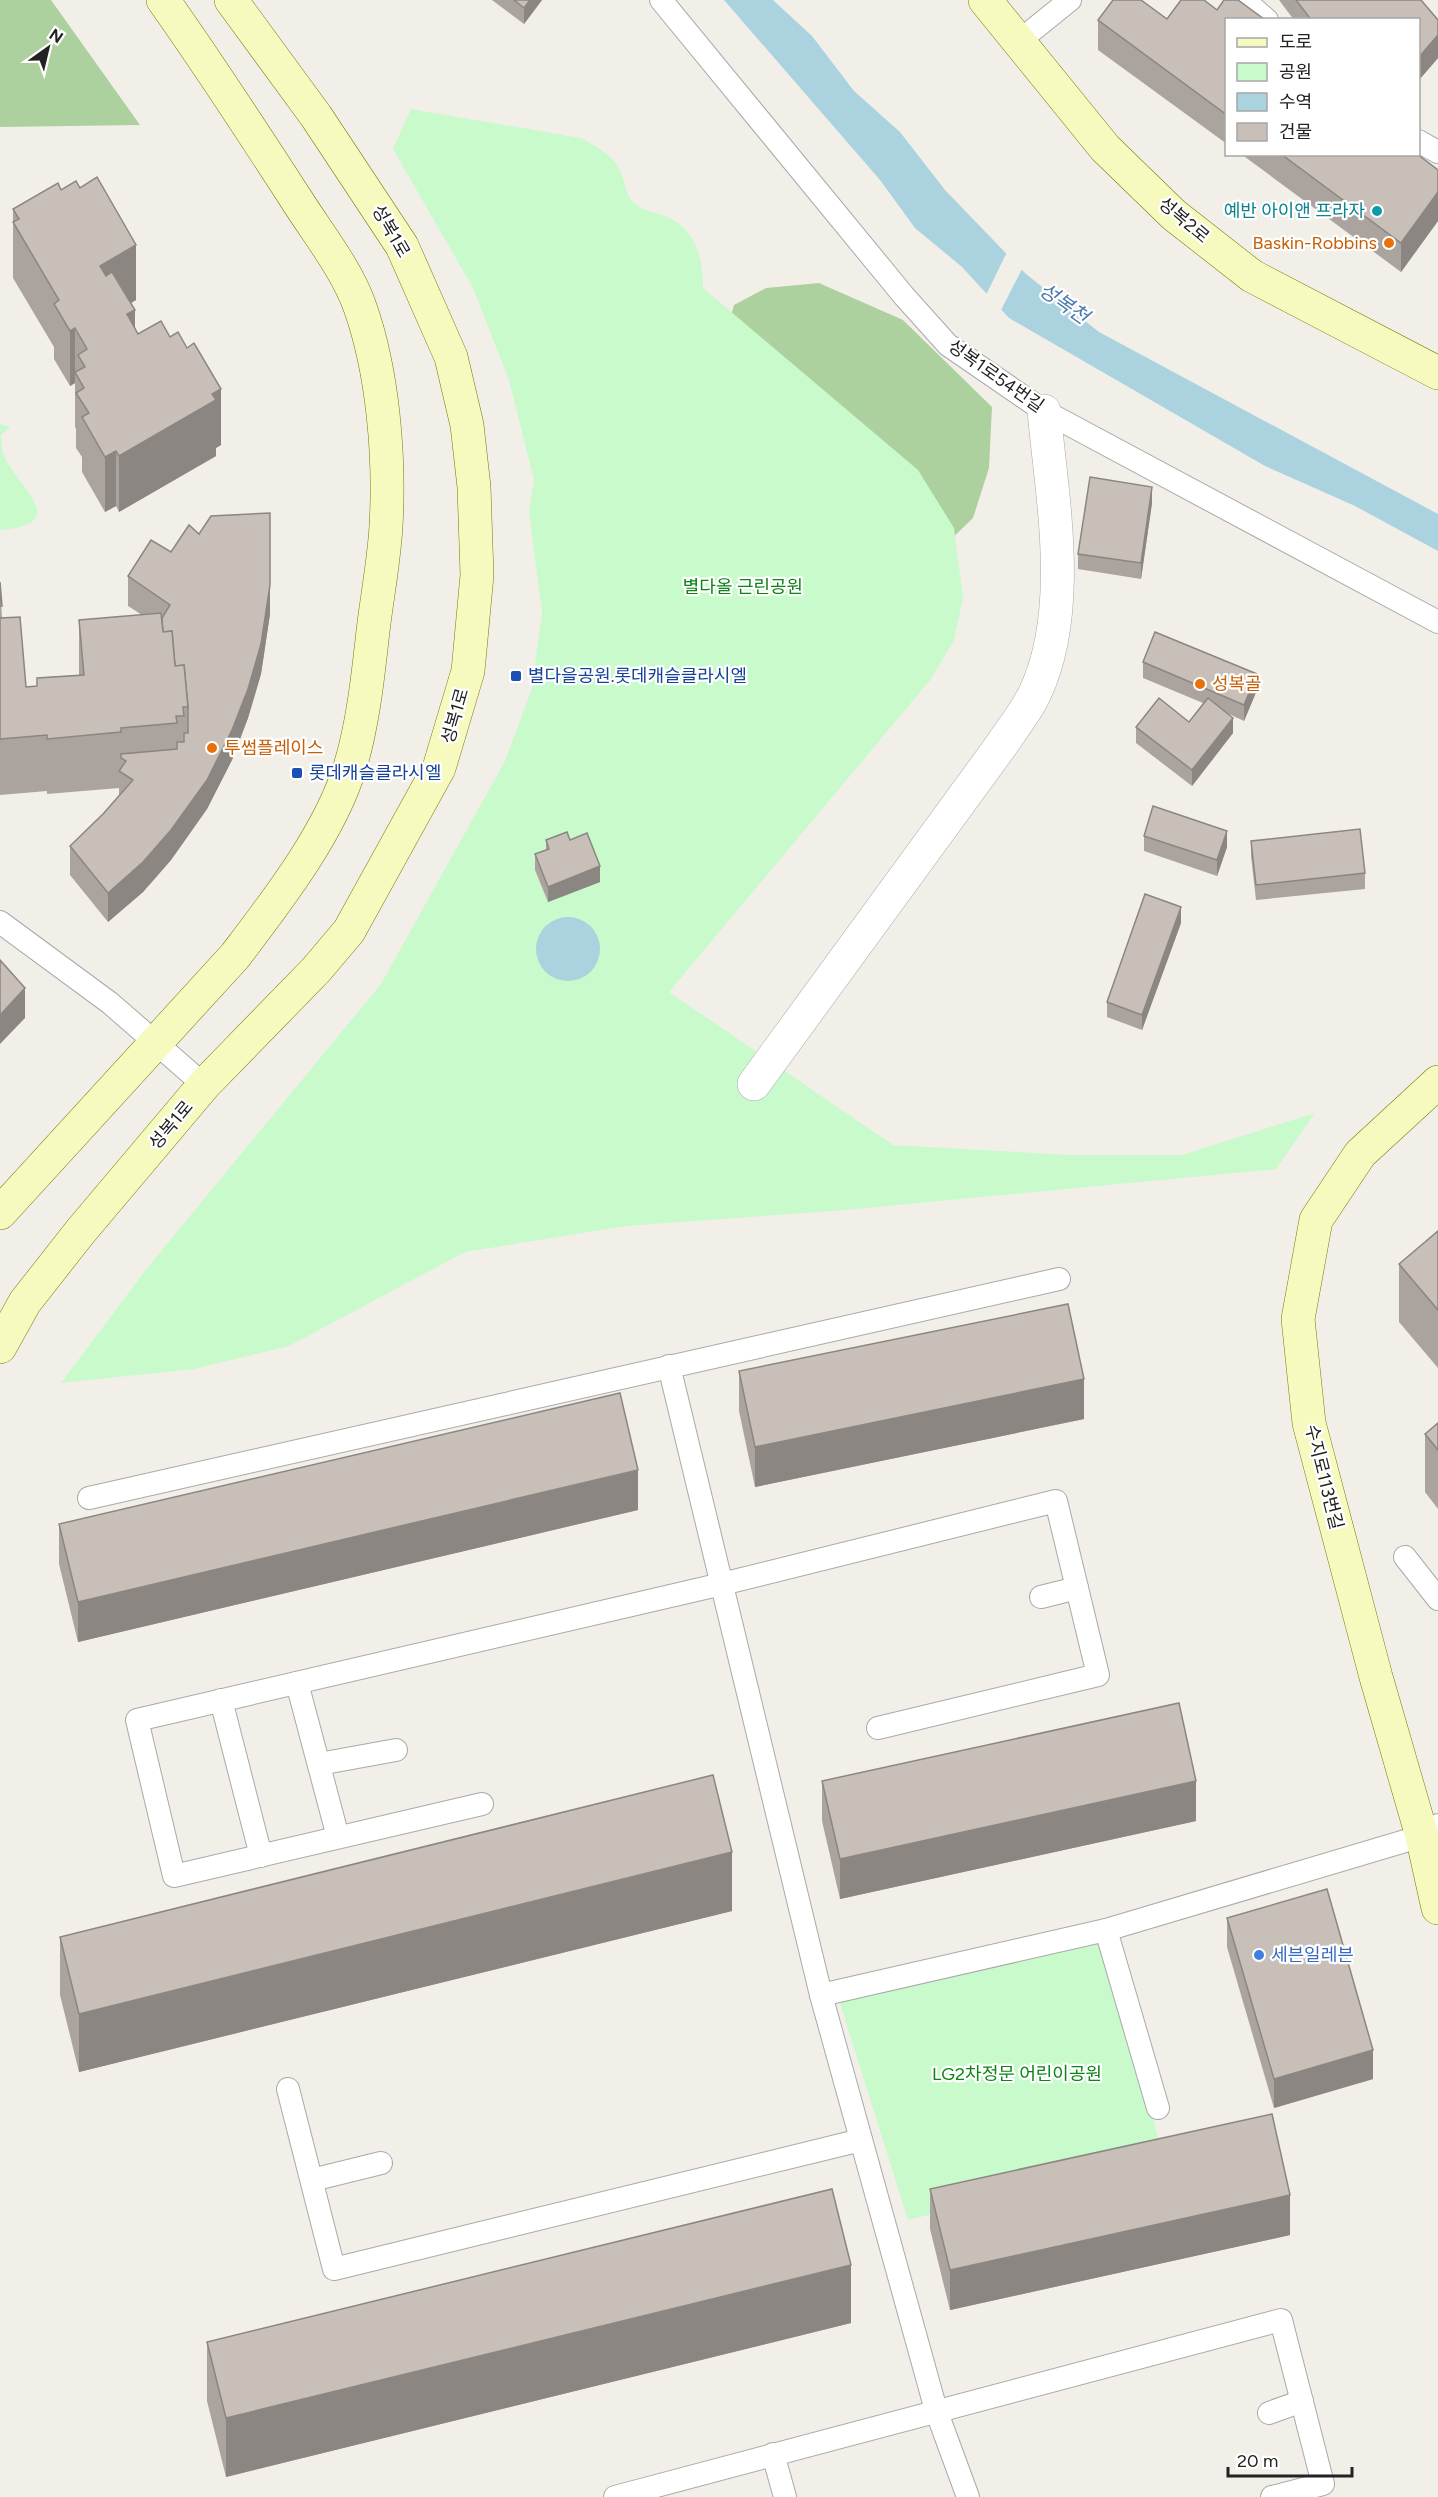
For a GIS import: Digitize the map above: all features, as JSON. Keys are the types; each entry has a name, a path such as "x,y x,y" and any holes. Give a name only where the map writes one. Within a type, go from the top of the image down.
{"street":[{"path":"0,1213 241,948 312,844 333,806 350,767 367,684 386,527 386,470 375,356 359,304 332,254 222,82 163,0"},
{"name":"성복1로","path":"0,1347 25,1302 204,1085 316,970 343,939 392,857 439,768 468,671 477,575 474,487 467,426 451,357 402,246 323,125 231,0"},
{"name":"성복2로","path":"985,0 1105,148 1183,221 1252,276 1438,373"},
{"path":"754,1084 1000,747 1035,694 1046,663 1058,568 1044,411"},
{"name":"수지로113번길","path":"1438,1082 1360,1154 1316,1220 1298,1319 1309,1423 1376,1677 1430,1830 1438,1908"}],"lane":[{"name":"성복1로54번길","path":"661,0 904,296 948,345 1044,411 1438,622"},
{"path":"1018,42 1070,0"},
{"path":"1244,0 1265,18"},
{"path":"1420,142 1438,152"},
{"path":"0,922 110,1003 204,1085"},
{"path":"89,1498 1059,1278"},
{"path":"669,1366 821,1995 936,2410 968,2497"},
{"path":"482,1804 174,1876 137,1720 722,1584 1056,1501 1098,1675 878,1728"},
{"path":"1405,1557 1438,1599"},
{"path":"1041,1597 1077,1588"},
{"path":"297,1683 338,1838"},
{"path":"221,1700 261,1856"},
{"path":"319,1764 396,1750"},
{"path":"821,1995 1106,1930 1430,1830"},
{"path":"1106,1930 1158,2108"},
{"path":"288,2089 334,2269 861,2140"},
{"path":"312,2180 381,2163"},
{"path":"615,2497 1281,2320 1323,2484 1272,2497"},
{"path":"1269,2413 1302,2401"},
{"path":"772,2454 785,2497"}],"green space":[{"path":"0,0 51,0 140,125 0,127"},
{"name":"별다올 근린공원","path":"411,109 581,138 603,151 617,165 627,193 635,204 676,222 691,236 699,255 703,288 918,470 954,528 963,597 954,640 931,679 669,992 893,1145 1069,1155 1182,1155 1315,1113 1276,1169 845,1210 626,1226 465,1252 289,1346 194,1369 61,1383 148,1267 381,984 505,761 532,688 542,612 529,512 534,480 509,380 473,288 393,149"},
{"path":"819,283 903,320 992,407 989,468 973,518 944,546 719,358 734,305 766,288"},
{"path":"0,424 10,427 1,435 5,458 35,503 37,513 33,521 22,526 0,530"},
{"name":"LG2차정문 어린이공원","path":"1106,1930 1163,2158 908,2220 839,2000"}],"water":[{"path":"724,0 773,0 812,36 854,91 900,132 945,190 1026,274 1099,332 1438,514 1438,551 1355,506 1265,466 1009,318 962,267 915,228 880,180"},
{"path":"568,917 586,922 591,926 595,931 600,949 595,967 591,972 586,976 568,981 550,976 545,972 541,967 536,949 541,931 545,926 550,922"}],"pier":[{"path":"1008,250 1023,267 1000,312 985,297"}],"building":[{"path":"514,0 530,0 524,8"},
{"path":"1113,0 1141,0 1167,19 1181,0 1204,0 1217,10 1224,0 1238,0 1263,18 1225,18 1225,114 1098,20"},
{"path":"1296,0 1421,0 1438,20 1438,35 1420,56 1420,18 1309,17"},
{"path":"1284,156 1420,156 1438,170 1438,192 1401,243"},
{"path":"97,177 136,245 100,266 106,276 112,272 135,310 127,314 138,334 161,321 170,337 178,332 187,348 194,343 221,389 212,394 216,400 119,456 116,451 105,457 82,417 89,413 76,393 84,388 75,372 85,367 78,355 87,349 75,328 70,331 54,304 59,300 13,222 19,219 13,209 58,183 61,190 76,181 80,188"},
{"path":"1090,477 1152,487 1141,563 1078,554"},
{"path":"270,513 270,585 261,644 248,689 232,730 207,780 171,830 143,862 108,893 70,846 133,780 119,771 126,761 121,758 121,754 177,749 177,742 184,742 184,733 188,733 184,665 175,666 172,631 163,632 162,618 170,605 128,576 151,540 171,552 189,525 199,534 211,516"},
{"path":"0,582 2,606 0,606"},
{"path":"161,613 163,632 172,631 175,666 184,665 188,707 183,707 184,716 176,716 177,723 121,728 121,732 47,739 47,735 0,739 0,618 20,617 26,687 37,686 37,678 84,675 79,620"},
{"path":"1155,632 1257,674 1244,705 1143,662"},
{"path":"1159,698 1189,722 1208,698 1233,718 1192,770 1136,727"},
{"path":"1153,806 1227,831 1217,860 1144,836"},
{"path":"1360,829 1365,873 1256,885 1251,841"},
{"path":"567,832 570,840 587,833 600,866 548,887 535,854 549,849 546,840"},
{"path":"1145,894 1181,907 1142,1015 1107,1002"},
{"path":"0,960 25,988 0,1015"},
{"path":"1438,1231 1438,1310 1399,1264"},
{"path":"1068,1304 1084,1379 755,1447 739,1371"},
{"path":"620,1393 638,1470 78,1602 59,1524"},
{"path":"1438,1423 1438,1450 1425,1434"},
{"path":"1179,1703 1196,1781 840,1859 822,1781"},
{"path":"713,1775 732,1852 79,2014 60,1937"},
{"path":"1327,1889 1373,2050 1274,2079 1227,1918"},
{"path":"1272,2114 1290,2195 950,2270 930,2189"},
{"path":"832,2189 851,2265 226,2418 207,2342"}],"place":[{"name":"예반 아이앤 프라자","path":"1377,211"},
{"name":"Baskin-Robbins","path":"1389,243"},
{"name":"별다을공원.롯데캐슬클라시엘","path":"516,676"},
{"name":"성복골","path":"1200,684"},
{"name":"투썸플레이스","path":"212,748"},
{"name":"롯데캐슬클라시엘","path":"297,773"},
{"name":"세븐일레븐","path":"1259,1955"}],"water label":[{"name":"성복천","path":"1064,303"}]}
